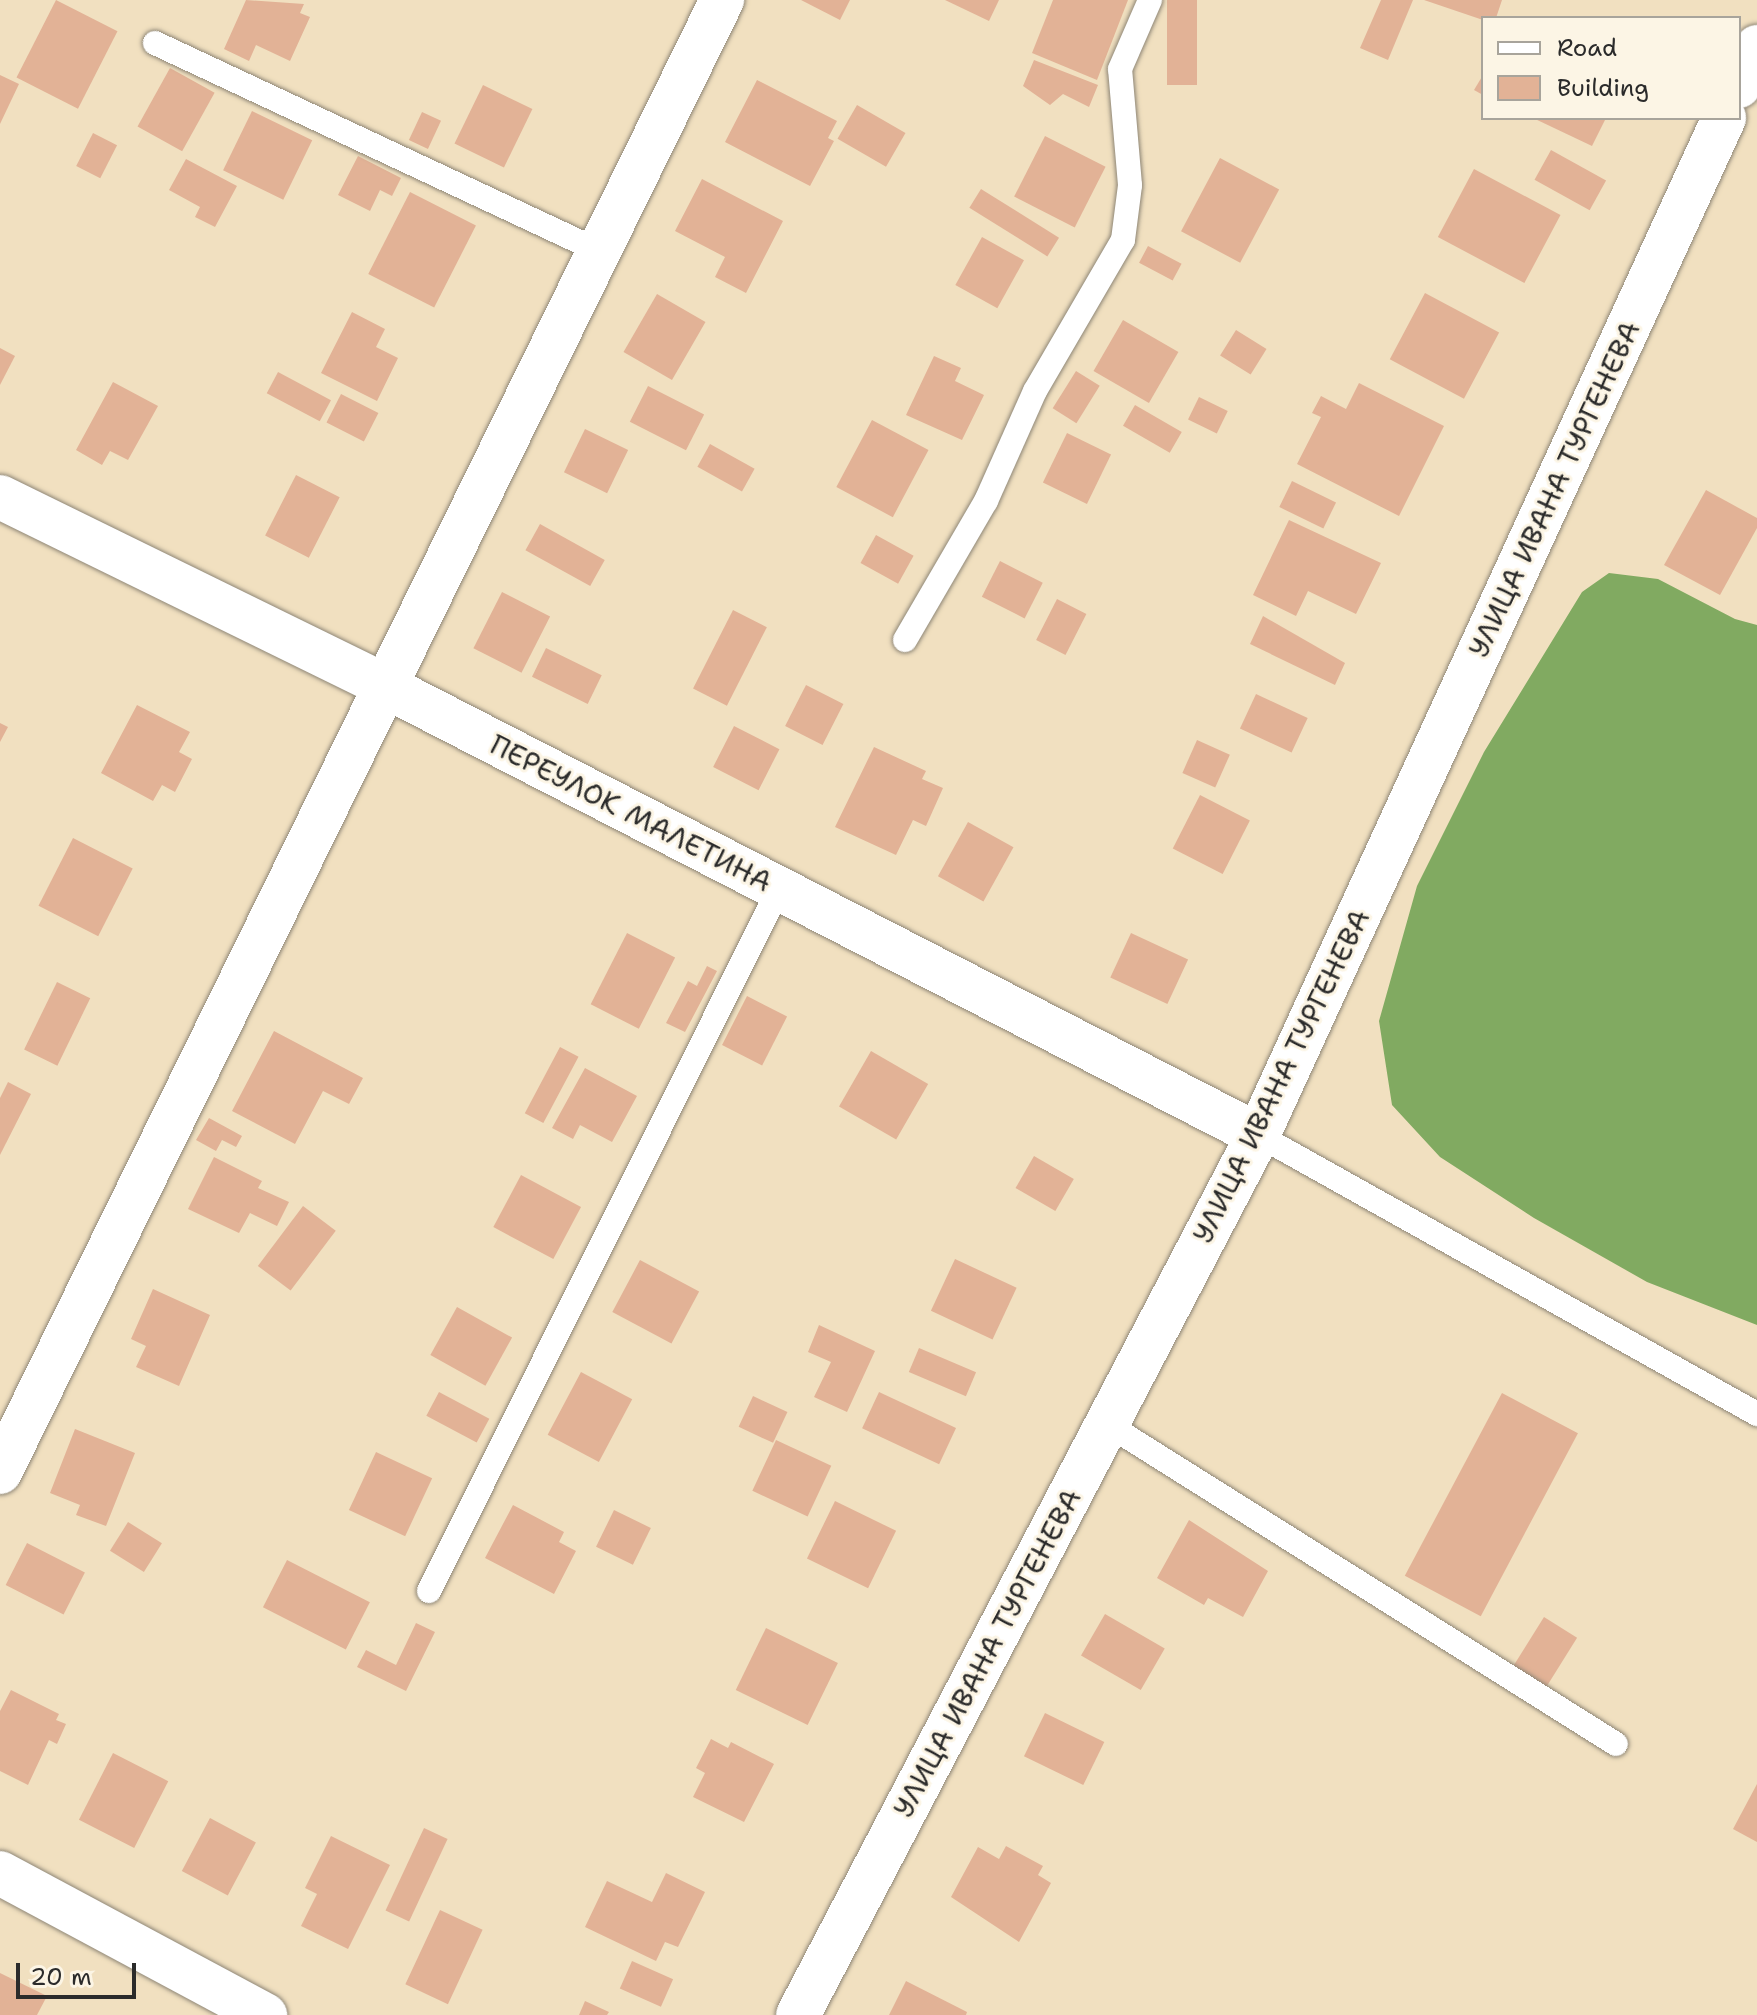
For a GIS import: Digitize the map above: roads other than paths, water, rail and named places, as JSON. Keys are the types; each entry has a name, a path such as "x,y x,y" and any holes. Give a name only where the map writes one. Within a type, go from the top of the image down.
{"street":[{"path":"0,1472 602,252 722,0"},
{"path":"1741,82 1757,47"},
{"name":"УЛИЦА ИВАНА ТУРГЕНЕВА","path":"798,2015 1258,1135 1723,120"},
{"name":"ПЕРЕУЛОК МАЛЕТИНА","path":"0,497 387,687 1258,1135"},
{"path":"0,1873 265,2015"}],"lane":[{"path":"905,640 986,501 1035,391 1123,240 1130,185 1120,69 1150,0"},
{"path":"155,43 602,252"},
{"path":"429,1591 779,889"},
{"path":"1258,1135 1757,1414"},
{"path":"1107,1424 1616,1744"}]}
